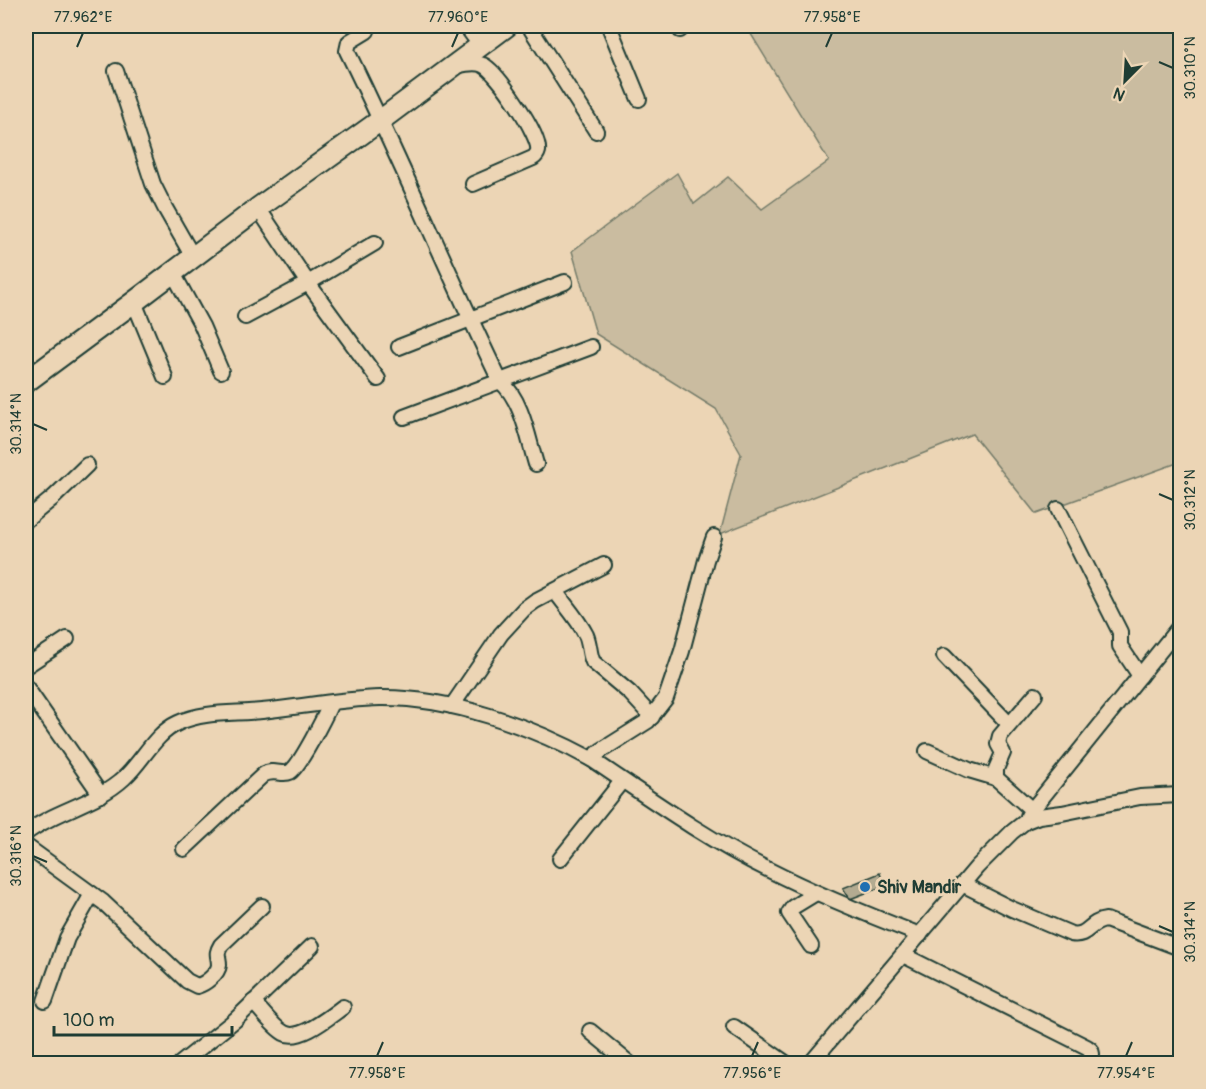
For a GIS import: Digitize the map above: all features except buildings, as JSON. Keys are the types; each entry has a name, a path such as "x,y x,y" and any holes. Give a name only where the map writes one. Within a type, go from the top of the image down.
{"street":[{"path":"466,26 480,45"},
{"path":"26,382 258,208 507,26"},
{"path":"529,26 596,131"},
{"path":"609,26 639,99"},
{"path":"367,31 349,42 347,51 381,120 470,319 500,381 506,386 520,410 536,464"},
{"path":"453,66 483,64 492,71 531,126 538,147 533,158 472,184"},
{"path":"116,71 153,184 193,257"},
{"path":"258,208 308,283 378,379"},
{"path":"245,317 375,243"},
{"path":"173,273 202,326 221,371"},
{"path":"399,347 566,282"},
{"path":"134,302 165,377"},
{"path":"404,417 591,347"},
{"path":"26,520 87,465"},
{"path":"1058,508 1120,632 1120,646 1140,676"},
{"path":"591,759 643,724 666,698 714,537"},
{"path":"452,706 501,634 524,609 535,600 604,565"},
{"path":"555,591 583,630 594,662 630,693 651,717"},
{"path":"810,1064 962,884 1029,816 1180,626"},
{"path":"26,666 67,639"},
{"path":"944,656 1009,724"},
{"path":"26,687 30,703 101,795"},
{"path":"996,778 996,769 1003,753 998,740 1035,695"},
{"path":"26,833 101,795 124,779 170,727 195,717 381,698 409,700 452,706 490,716 533,732 591,759 689,825 747,859 816,893 920,935"},
{"path":"184,849 263,775 268,772 291,771 312,740 331,703"},
{"path":"927,751 969,770 996,778 1029,816 1062,813 1140,797 1180,795"},
{"path":"560,859 622,781"},
{"path":"26,846 103,902 187,981 197,986 202,985 216,973 217,951 221,945 262,906"},
{"path":"962,884 1012,909 1071,934 1079,936 1095,923 1106,920 1180,948"},
{"path":"811,946 789,913 816,893"},
{"path":"45,1001 64,943 92,894"},
{"path":"180,1064 235,1020 312,946"},
{"path":"903,955 1087,1047 1092,1054 1088,1064"},
{"path":"253,1002 278,1029 291,1036 305,1033 344,1007"},
{"path":"734,1027 787,1064"},
{"path":"590,1031 630,1064"}],"shaded area":[{"path":"746,26 1180,26 1180,462 1036,514 972,434 720,534 741,454 716,409 596,334 572,251 677,173 694,204 728,177 762,209 829,161"}],"place":[{"name":"Shiv Mandir","path":"865,887"}]}
